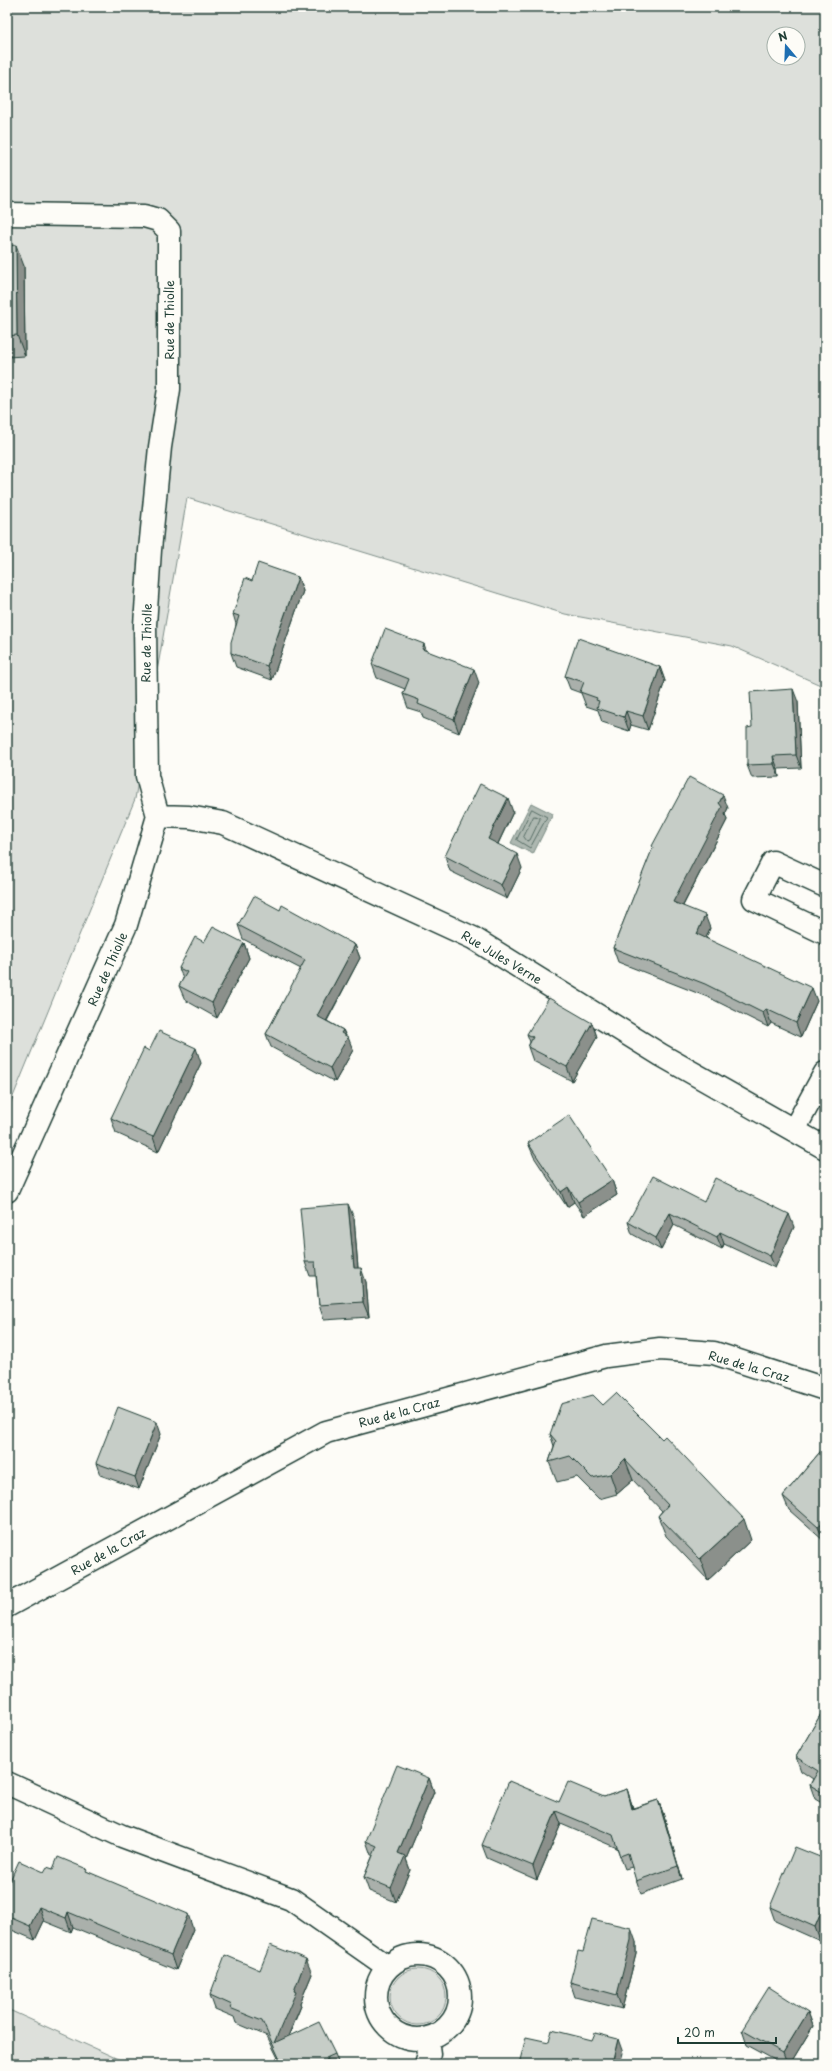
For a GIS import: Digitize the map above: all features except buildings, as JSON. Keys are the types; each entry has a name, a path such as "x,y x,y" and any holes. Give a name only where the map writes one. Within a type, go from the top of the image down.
{"street":[{"name":"Rue de Thiolle","path":"7,214 144,216 158,220 169,231 170,389 160,447 150,550 145,625 147,776 158,816 126,925 7,1191"},
{"name":"Rue Jules Verne","path":"158,816 189,817 223,823 472,938 661,1055 825,1148"},
{"path":"825,886 773,862 754,899 825,933"},
{"path":"794,1130 825,1073"},
{"name":"Rue de la Craz","path":"7,1606 326,1432 606,1356 660,1349 714,1353 825,1389"},
{"path":"7,1783 122,1836 291,1899 388,1967"},
{"path":"419,1955 434,1958 452,1972 460,1989 460,2006 454,2021 444,2032 426,2039 406,2038 389,2028 378,2012 376,1996 378,1982 388,1967 403,1958 419,1955"},
{"path":"426,2039 429,2054 426,2064"}],"shaded area":[{"path":"7,7 825,7 825,687 732,646 565,614 187,498 135,799 10,1104 7,1103"},
{"path":"418,1969 429,1971 438,1977 444,1986 446,1997 444,2008 438,2017 429,2023 418,2025 407,2023 398,2017 392,2008 390,1997 392,1986 398,1977 407,1971"},
{"path":"7,2009 129,2064 7,2064"}],"water":[{"path":"531,803 553,814 533,854 511,843"}]}
